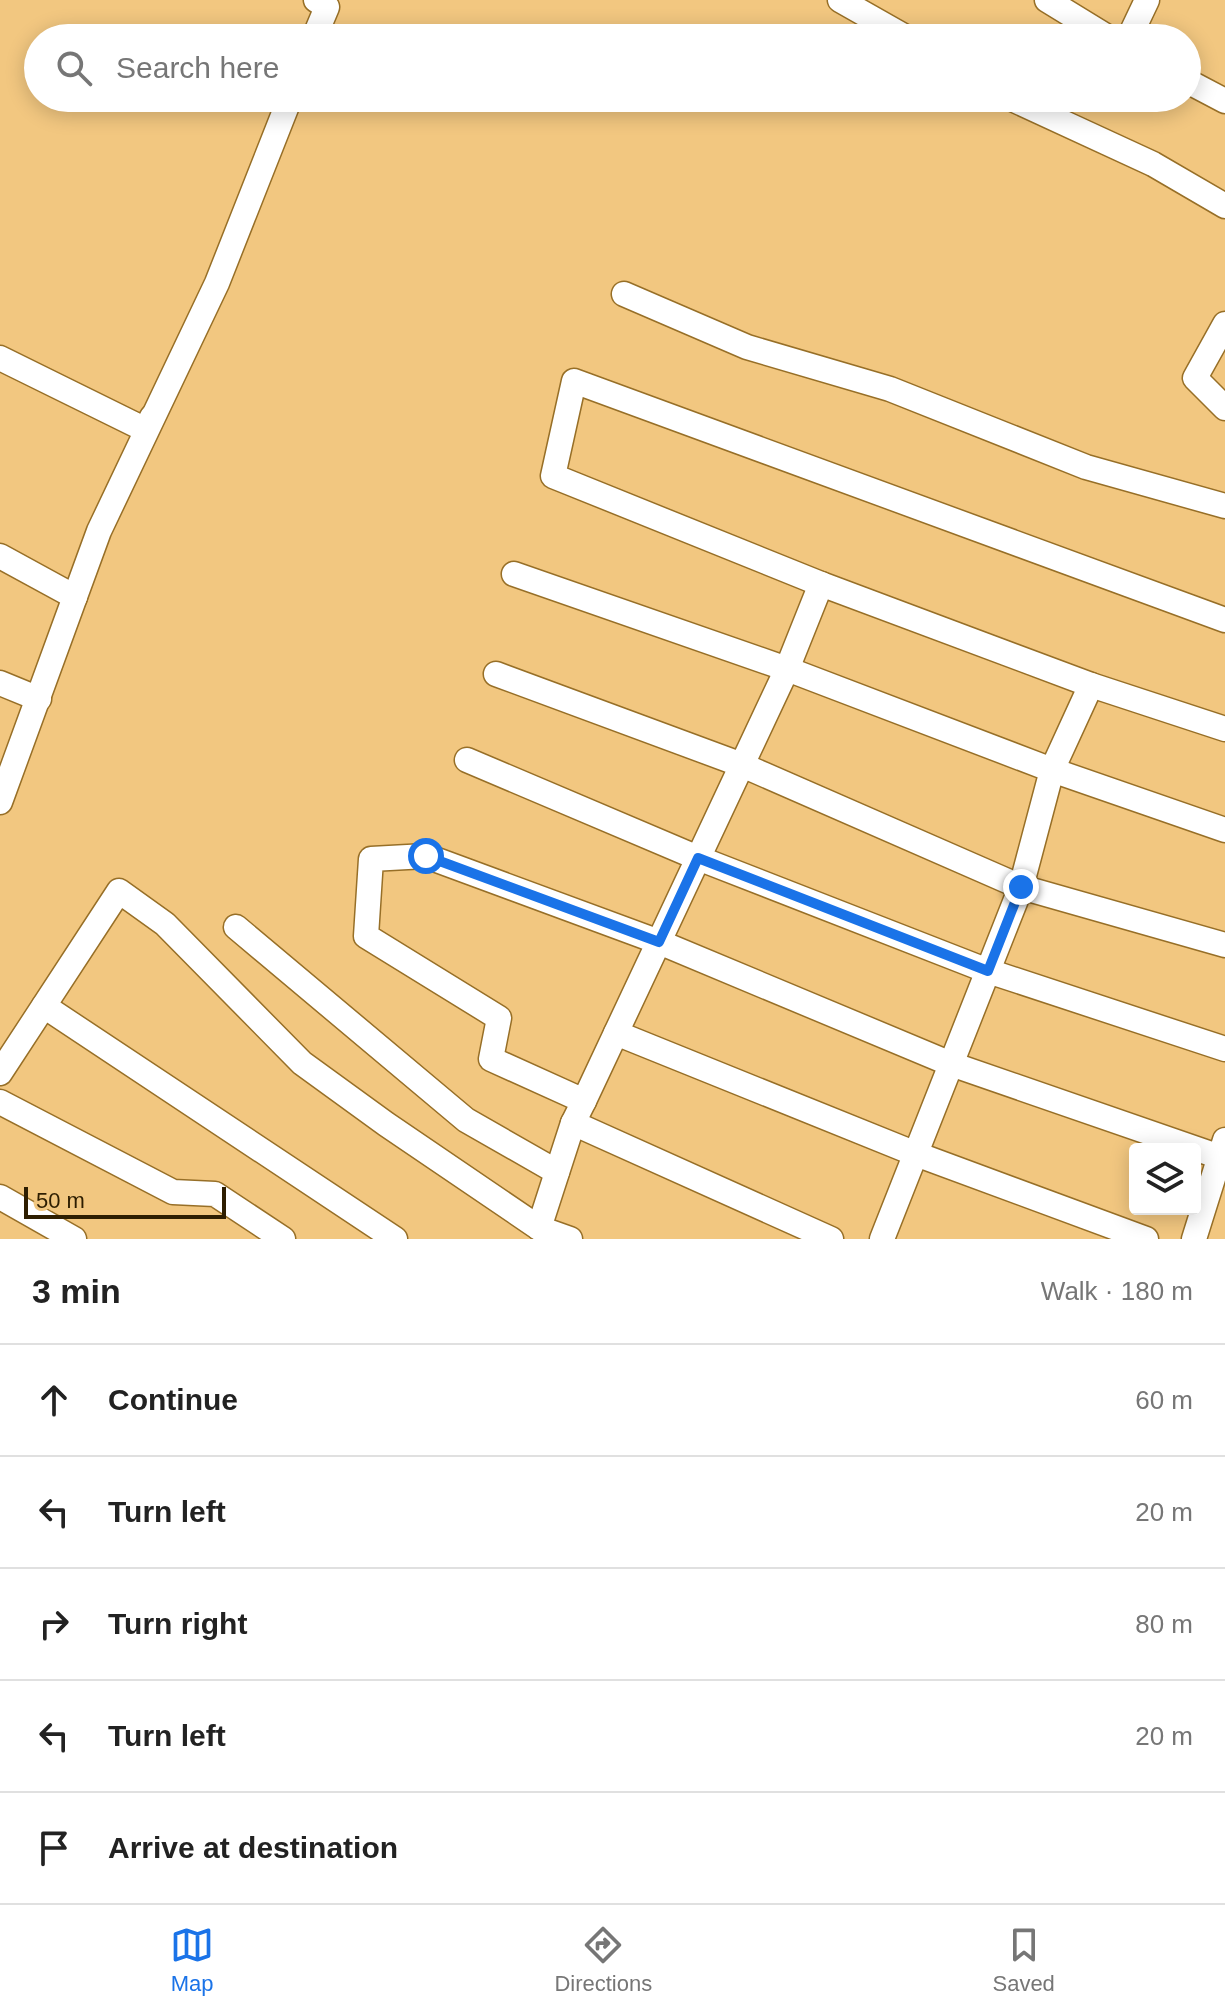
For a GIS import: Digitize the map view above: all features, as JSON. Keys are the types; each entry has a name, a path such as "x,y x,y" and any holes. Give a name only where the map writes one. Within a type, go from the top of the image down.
{"street":[{"path":"840,0 882,24"},
{"path":"1047,0 1086,24"},
{"path":"1136,24 1147,0"},
{"path":"318,24 324,2"},
{"path":"1201,88 1225,101"},
{"path":"0,802 99,531 217,283 284,112"},
{"path":"1040,112 1153,164 1225,206"},
{"path":"624,294 747,347 890,389 1086,467 1225,506"},
{"path":"1225,324 1195,378 1225,408"},
{"path":"0,358 146,430"},
{"path":"1225,620 574,381 553,476 821,584 1091,685 1225,729"},
{"path":"0,556 75,597"},
{"path":"514,574 787,669 1052,770 1225,830"},
{"path":"539,1228 579,1112 787,669 821,584"},
{"path":"496,674 742,765 1021,887 1225,945"},
{"path":"0,683 39,699"},
{"path":"882,1239 1021,887 1052,770 1091,685"},
{"path":"467,760 698,858 988,971 1225,1049"},
{"path":"831,1239 579,1112 491,1059 499,1018 366,936 371,859 426,856 659,942 951,1064 1222,1149 1194,1239"},
{"path":"0,1073 119,891 165,924 302,1063 539,1228 570,1239"},
{"path":"236,927 466,1120 557,1172"},
{"path":"44,1006 395,1239"},
{"path":"616,1033 916,1154 1146,1239"},
{"path":"0,1102 173,1192 215,1194 283,1239"},
{"path":"0,1197 74,1239"}],"route":[{"path":"426,856 659,942 698,858 988,971 1021,887"}]}
